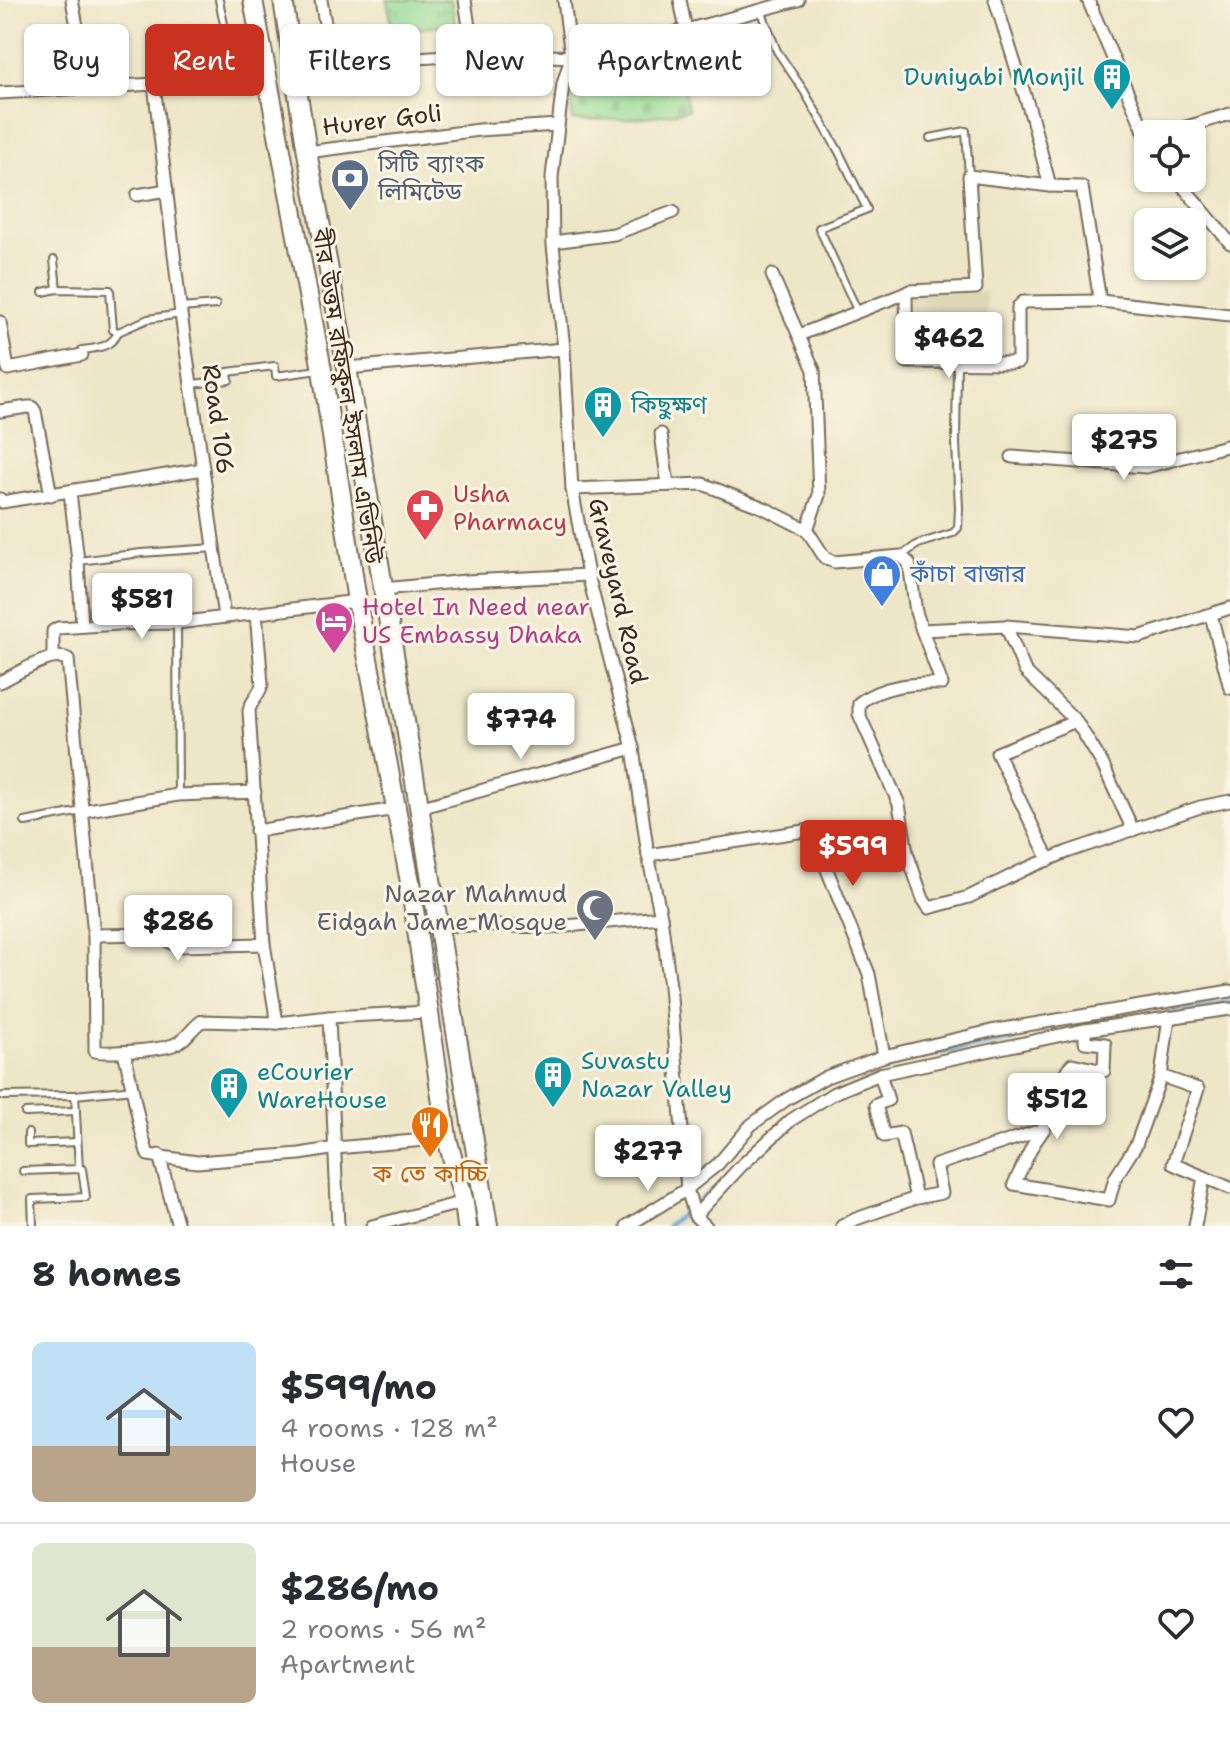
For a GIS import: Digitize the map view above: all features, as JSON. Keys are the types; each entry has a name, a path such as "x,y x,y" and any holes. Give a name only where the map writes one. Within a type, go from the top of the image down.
{"main road":[{"name":"বীর উত্তম রফিকুল ইসলাম এভিনিউ","path":"253,0 322,370 357,601 410,882 447,1138 467,1226"},
{"name":"বীর উত্তম রফিকুল ইসলাম এভিনিউ","path":"283,0 287,24"},
{"name":"বীর উত্তম রফিকুল ইসলাম এভিনিউ","path":"298,96 347,368 488,1226"}],"street":[{"path":"72,0 77,24"},
{"path":"321,0 325,24"},
{"path":"465,0 469,24"},
{"name":"Graveyard Road","path":"564,0 569,41"},
{"path":"680,0 685,24"},
{"path":"708,24 798,0"},
{"path":"995,0 1050,186"},
{"path":"1088,0 1140,120"},
{"name":"Graveyard Road","path":"569,64 563,84 552,177 553,242 564,349 572,489 588,575 633,748 648,855 661,917 688,1192 694,1214"},
{"path":"0,93 24,91"},
{"name":"Road 106","path":"155,96 181,311 224,617"},
{"path":"1206,121 1230,114"},
{"name":"Hurer Goli","path":"307,152 479,130 558,125"},
{"path":"799,335 909,291 976,288 969,176 1082,187 1100,301"},
{"path":"137,195 167,190"},
{"path":"1188,192 1230,243"},
{"path":"553,242 614,234 673,212"},
{"path":"772,275 814,370 819,495 807,530"},
{"path":"906,293 907,362 1018,362 1018,307 1023,302 1100,301 1230,315"},
{"path":"0,322 8,369 82,355"},
{"path":"347,368 564,349"},
{"path":"0,411 28,407 35,411 51,495"},
{"path":"661,434 668,485"},
{"path":"1012,457 1146,467 1230,445"},
{"path":"0,499 2,502 51,495 203,469"},
{"path":"572,489 703,484 764,508 807,530 825,558 834,562 901,556 909,563 916,612 942,684 914,683 869,696 859,703 859,714 899,804 907,853 929,908 969,897 1023,870 1133,830 1200,807 1230,801"},
{"path":"70,492 82,626"},
{"path":"383,589 588,575"},
{"path":"53,657 53,631 58,628 177,623 357,601"},
{"path":"922,630 1006,626 1139,637 1230,608"},
{"path":"256,613 262,684 249,711 264,944 277,1023"},
{"path":"1211,615 1230,688"},
{"path":"1006,626 1025,671 1076,721 1102,763 1133,830"},
{"path":"0,682 53,657 65,656 68,659 94,935 95,1051 124,1052 173,1045 202,1021 277,1023 428,1012"},
{"path":"1049,860 997,753 1076,721"},
{"path":"419,808 633,748"},
{"path":"82,811 178,795 255,792"},
{"path":"256,831 396,809"},
{"path":"648,855 811,830 869,974 884,1056"},
{"path":"438,925 556,927 661,917"},
{"path":"94,935 156,934 177,946 264,944"},
{"path":"627,1226 688,1192 718,1164 751,1125 787,1099 826,1077 884,1056 991,1031 1230,991"},
{"path":"706,1226 694,1214 791,1120 834,1093 880,1074 908,1067 1085,1030 1230,1009"},
{"path":"329,1017 338,1226"},
{"path":"1085,1030 1085,1042 1105,1044 1104,1071 1072,1064 1051,1091 1044,1129 1014,1184 1109,1200 1115,1178 1136,1145 1161,1076 1169,1017"},
{"path":"124,1052 148,1155 197,1162 447,1138"},
{"path":"880,1074 888,1100 876,1105 884,1136 901,1133 916,1198"},
{"path":"1161,1076 1198,1089 1173,1164 1230,1187"},
{"path":"826,1077 834,1093"},
{"path":"842,1226 867,1221 916,1198 942,1193 936,1165 1044,1129"},
{"path":"159,1155 178,1226"},
{"path":"1195,1226 1204,1177"},
{"path":"372,1226 464,1202"}],"lane":[{"path":"219,0 224,24"},
{"path":"761,10 777,51 825,128 867,209 819,228 858,312"},
{"path":"930,138 966,131 969,176"},
{"path":"54,260 57,289"},
{"path":"43,292 57,289 110,290 111,320 113,330 118,332"},
{"path":"82,355 82,350 102,348 115,339 118,332 148,319 216,305"},
{"path":"901,556 918,544 953,533 958,528 957,362"},
{"path":"192,384 229,380 228,372 275,366 276,376 322,370"},
{"path":"78,561 215,548"},
{"path":"177,623 178,795"},
{"path":"25,822 82,811"},
{"path":"3,1096 75,1095 134,1089"},
{"path":"75,1095 79,1169"},
{"path":"25,1113 76,1111"},
{"path":"28,1133 28,1144 77,1142"},
{"path":"23,1171 82,1169 86,1197 32,1199 33,1226"}],"shaded area":[{"path":"909,292 987,292 984,359 908,360"}],"green space":[{"path":"387,0 451,0 455,24 436,24 420,29 420,24 392,24"},
{"path":"572,96 685,96 688,110 630,118 572,120"}],"waterway":[{"path":"1169,1012 1230,1002"},
{"path":"872,1072 894,1061 1015,1040"},
{"path":"667,1226 712,1190"}],"place":[{"name":"Duniyabi Monjil","path":"1112,111"},
{"name":"সিটি ব্যাংক লিমিটেড","path":"350,212"},
{"name":"কিছুক্ষণ","path":"603,439"},
{"name":"Usha Pharmacy","path":"425,542"},
{"name":"কাঁচা বাজার","path":"882,608"},
{"name":"Hotel In Need near US Embassy Dhaka","path":"334,655"},
{"name":"Nazar Mahmud Eidgah Jame Mosque","path":"595,942"},
{"name":"Suvastu Nazar Valley","path":"553,1109"},
{"name":"eCourier WareHouse","path":"229,1120"},
{"name":"ক তে কাচ্চি","path":"430,1159"}]}
